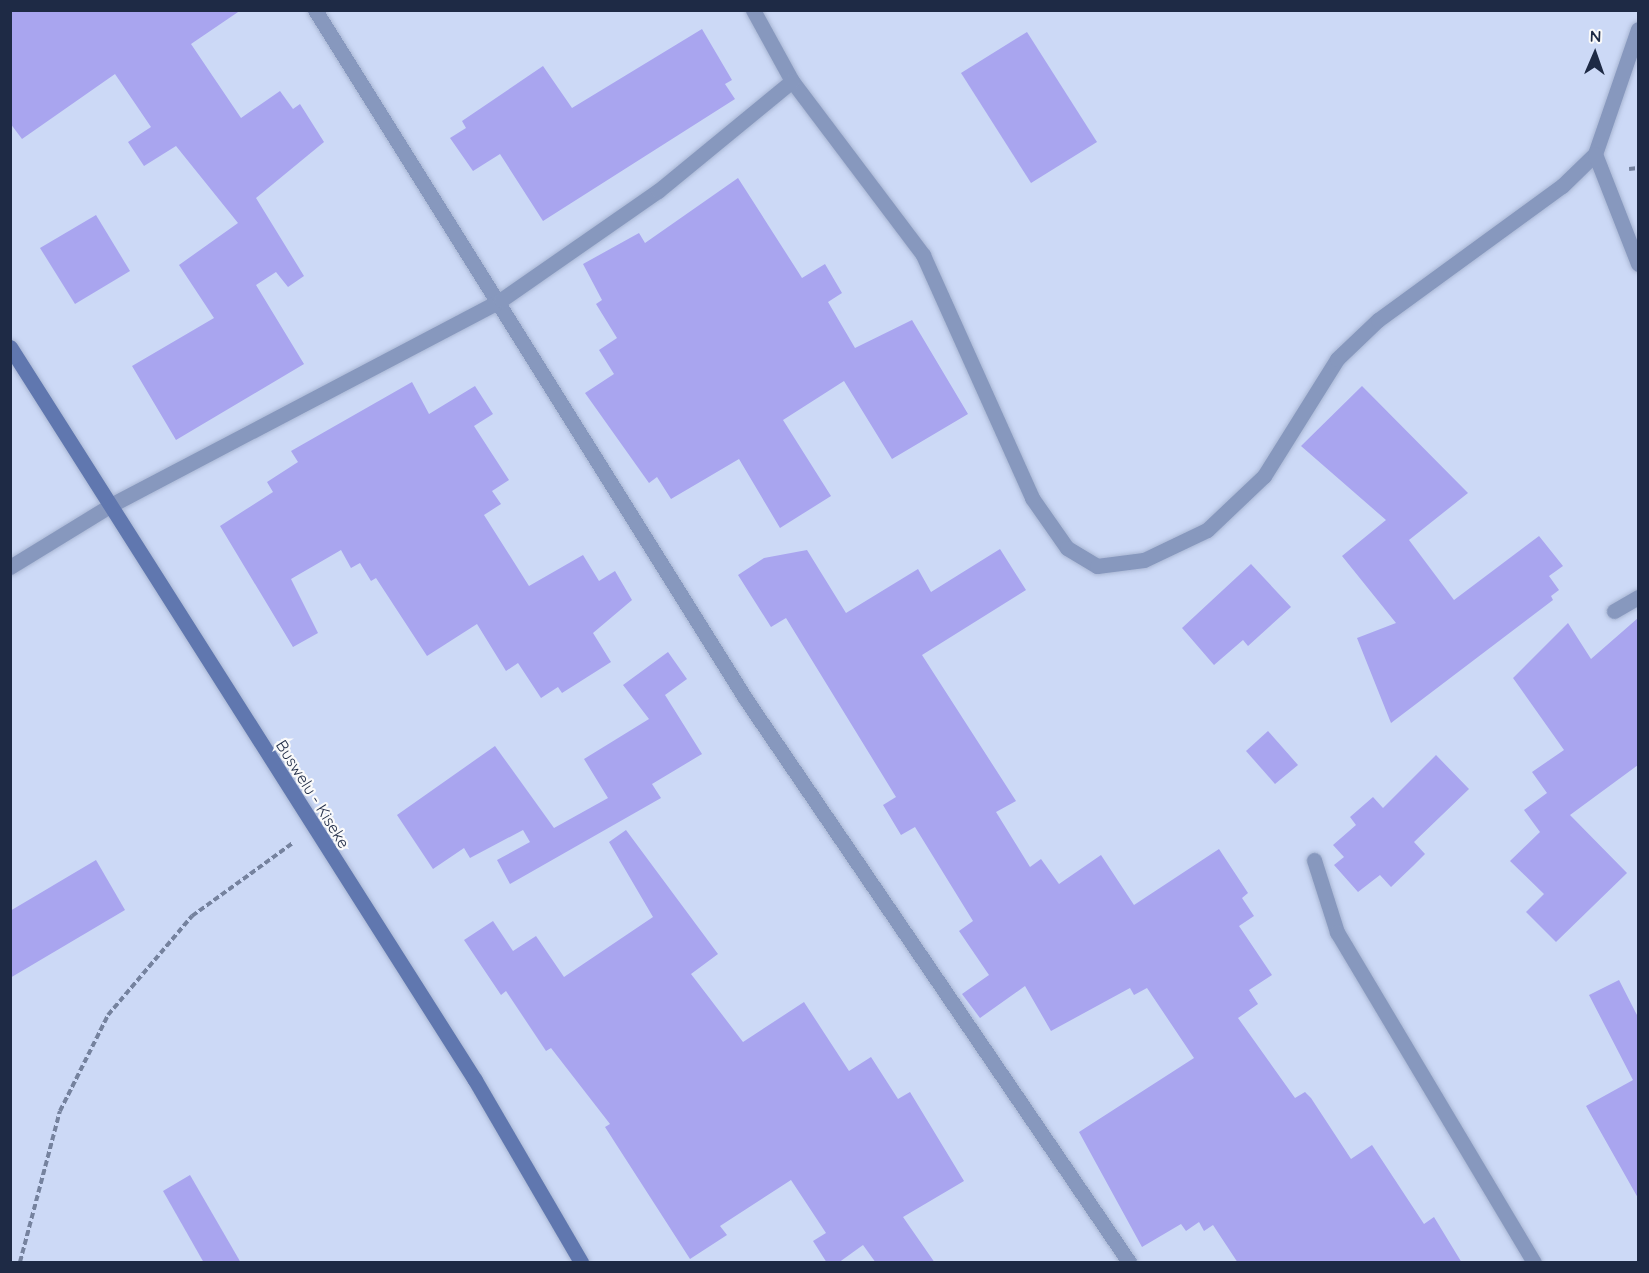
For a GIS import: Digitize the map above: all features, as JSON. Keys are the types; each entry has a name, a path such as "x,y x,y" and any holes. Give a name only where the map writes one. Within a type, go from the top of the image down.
{"main road":[{"name":"Buswelu - Kiseke","path":"10,346 475,1080 581,1263"}],"street":[{"path":"315,10 501,300 746,698 1129,1263"},
{"path":"753,10 792,81 923,255 1032,498 1067,548 1097,566 1144,560 1207,531 1264,476 1337,359 1378,320 1562,186 1595,154 1638,29"},
{"path":"10,567 111,505 501,300 658,191 792,81"},
{"path":"1595,154 1638,264"},
{"path":"1614,611 1638,597"},
{"path":"1314,860 1337,932 1534,1263"}],"path":[{"path":"20,1263 60,1112 108,1015 192,916 314,829"}],"building":[{"path":"10,10 241,10 191,44 241,118 280,91 293,109 300,104 324,142 256,198 304,276 288,287 276,272 256,285 304,364 176,440 132,366 214,318 179,265 238,223 176,146 144,166 128,142 151,127 115,74 22,139 10,123"},
{"path":"702,29 732,80 725,84 735,99 543,221 500,154 473,171 450,138 466,128 462,121 543,66 572,108"},
{"path":"1027,32 1097,142 1031,183 961,73"},
{"path":"738,178 802,278 825,264 842,293 828,302 855,348 912,320 968,414 892,459 844,381 783,420 831,496 780,528 739,459 671,499 657,477 649,483 585,393 614,374 599,350 617,338 596,304 602,300 583,264 639,233 645,243"},
{"path":"96,215 130,271 75,304 40,248"},
{"path":"412,382 429,414 475,386 493,414 474,426 509,480 492,491 501,504 484,515 529,586 583,555 599,581 615,571 632,600 593,633 611,662 562,693 558,687 541,698 518,663 506,671 477,624 427,656 376,578 371,581 360,563 351,568 341,550 291,579 318,633 293,647 220,526 273,492 267,482 298,462 291,451"},
{"path":"1362,386 1468,493 1409,540 1454,600 1539,536 1563,566 1549,576 1559,590 1551,596 1553,600 1391,723 1357,638 1396,623 1342,556 1386,520 1301,446"},
{"path":"1000,549 1026,590 922,655 1016,801 996,812 1030,867 1041,859 1059,884 1101,855 1134,905 1219,849 1248,893 1242,898 1254,916 1239,926 1272,975 1249,990 1258,1004 1238,1018 1295,1098 1305,1092 1311,1098 1351,1159 1372,1145 1424,1224 1434,1217 1462,1263 1238,1263 1213,1225 1204,1231 1199,1222 1186,1231 1181,1224 1142,1247 1079,1132 1194,1058 1147,988 1134,995 1130,988 1051,1031 1025,986 980,1018 962,994 989,975 959,931 973,921 915,827 901,835 883,805 896,797 786,618 771,627 738,575 764,558 807,550 846,613 918,569 931,592"},
{"path":"1251,564 1291,607 1248,646 1243,640 1214,665 1182,628"},
{"path":"1638,618 1638,765 1570,815 1627,873 1556,942 1526,912 1544,894 1510,861 1540,832 1524,810 1547,793 1532,772 1564,750 1513,678 1568,623 1591,659"},
{"path":"668,652 687,679 665,695 702,754 652,784 661,798 510,884 497,860 530,842 523,830 470,858 464,848 433,869 397,815 495,746 554,828 608,798 584,759 649,719 623,685"},
{"path":"1268,731 1298,765 1275,784 1246,751"},
{"path":"1436,755 1469,789 1414,842 1425,854 1391,887 1380,875 1358,892 1334,865 1344,857 1333,845 1356,825 1350,817 1373,797 1383,808"},
{"path":"626,830 718,954 691,974 743,1042 804,1002 849,1071 871,1057 898,1099 910,1092 964,1181 903,1217 935,1263 876,1263 863,1245 838,1263 827,1263 813,1241 826,1233 791,1180 720,1226 727,1235 690,1259 605,1127 610,1124 551,1048 546,1051 506,991 501,995 464,940 493,921 513,951 536,936 564,977 653,917 609,842"},
{"path":"96,860 125,910 10,978 10,911"},
{"path":"1619,980 1638,1017 1638,1198 1586,1106 1633,1080 1589,995"},
{"path":"190,1175 241,1263 204,1263 163,1191"}]}
